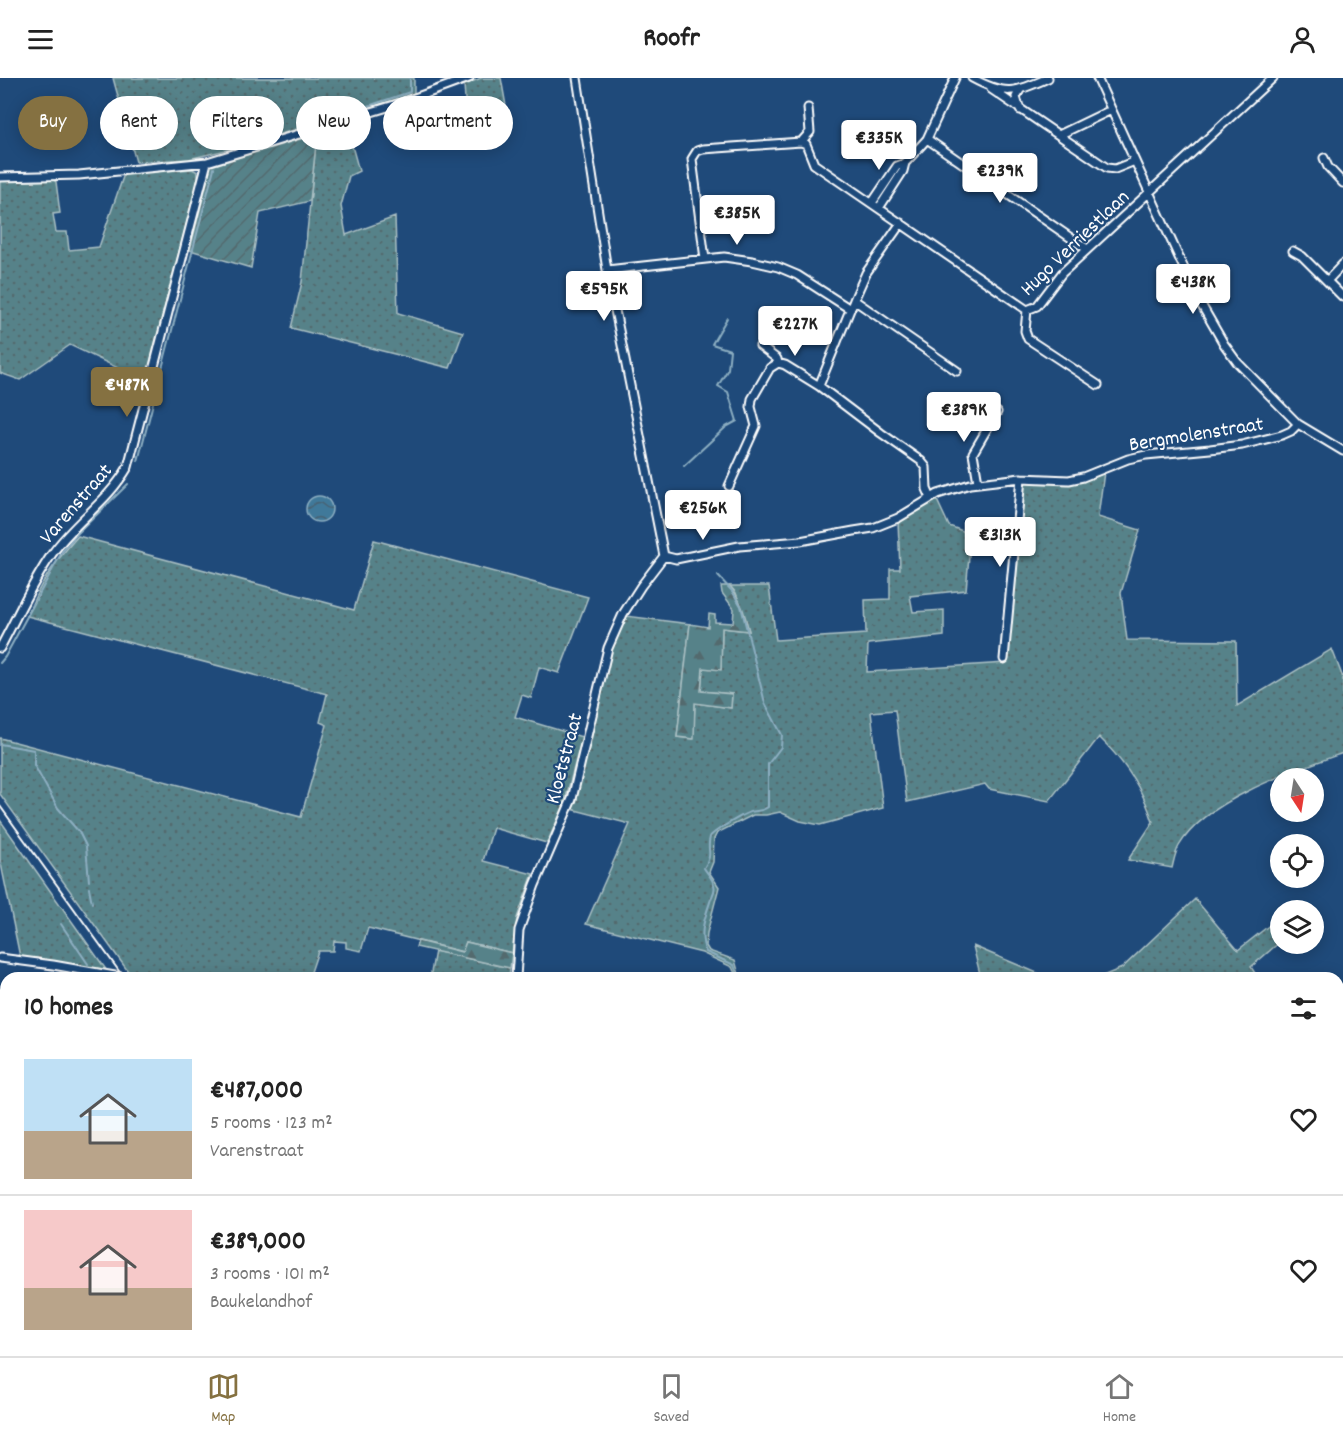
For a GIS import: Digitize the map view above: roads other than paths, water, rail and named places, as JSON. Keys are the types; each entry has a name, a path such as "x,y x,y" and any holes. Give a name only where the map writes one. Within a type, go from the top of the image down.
{"street":[{"path":"0,177 79,175 207,162 401,103 469,78"},
{"path":"577,78 607,270 664,556"},
{"path":"879,208 903,171 905,164 927,139 955,78"},
{"path":"972,78 1107,168 1114,169 1135,161"},
{"path":"991,89 1020,90 1048,78"},
{"path":"1097,78 1198,299 1224,344 1237,362 1298,424 1343,451"},
{"name":"Hugo Verriestlaan","path":"1098,385 1028,339 1024,332 1027,310 1037,306 1062,273 1273,78"},
{"path":"1020,90 1016,100 1021,110"},
{"path":"801,142 810,132 808,108"},
{"path":"1059,135 1111,110"},
{"path":"927,139 1087,249"},
{"path":"705,259 692,159 697,151 801,142 806,144 814,164 1027,310"},
{"path":"1324,158 1328,167 1343,183"},
{"name":"Varenstraat","path":"0,648 24,600 52,554 71,530 103,502 128,466 207,162"},
{"path":"872,203 897,166 905,164"},
{"path":"819,386 866,273 901,223"},
{"path":"1293,251 1302,256 1343,297"},
{"path":"607,270 724,257 778,267 797,275 850,309"},
{"path":"1327,281 1343,264"},
{"path":"854,300 957,371"},
{"path":"760,346 777,359 778,363"},
{"path":"729,486 756,426 751,407 752,399 770,368 778,363 819,386 921,461 926,467 927,489 930,498"},
{"path":"978,482 972,453 997,412"},
{"name":"Bergmolenstraat","path":"664,556 676,559 728,548 800,541 873,528 898,518 930,498 950,489 978,482 1021,478 1069,480 1146,455 1221,448 1282,435 1291,431 1298,424"},
{"path":"1004,659 1021,478"},
{"name":"Kloetstraat","path":"516,972 519,930 535,885 572,799 608,648 623,614 664,556"},
{"path":"0,958 93,972"}],"water":[{"path":"319,496 328,500 332,509 328,518 319,522 310,518 306,509 310,500"}],"waterway":[{"path":"212,156 410,92 410,78"},
{"path":"138,461 214,168"},
{"path":"684,466 726,427 737,421 728,392 718,386 728,369 730,350 712,344 727,318"},
{"path":"0,663 62,552 128,484"},
{"path":"718,576 732,591 741,606 765,703 782,735 781,747 768,764 768,807 752,811 728,823 712,835 709,841 709,859 704,868 715,889 703,926 704,945 706,952 734,965 736,972"},
{"path":"0,744 34,750 34,765 58,808 79,832 86,846 89,881"},
{"path":"89,888 92,903"},
{"path":"61,924 88,964"}],"railway":[{"path":"0,806 120,972"}]}
